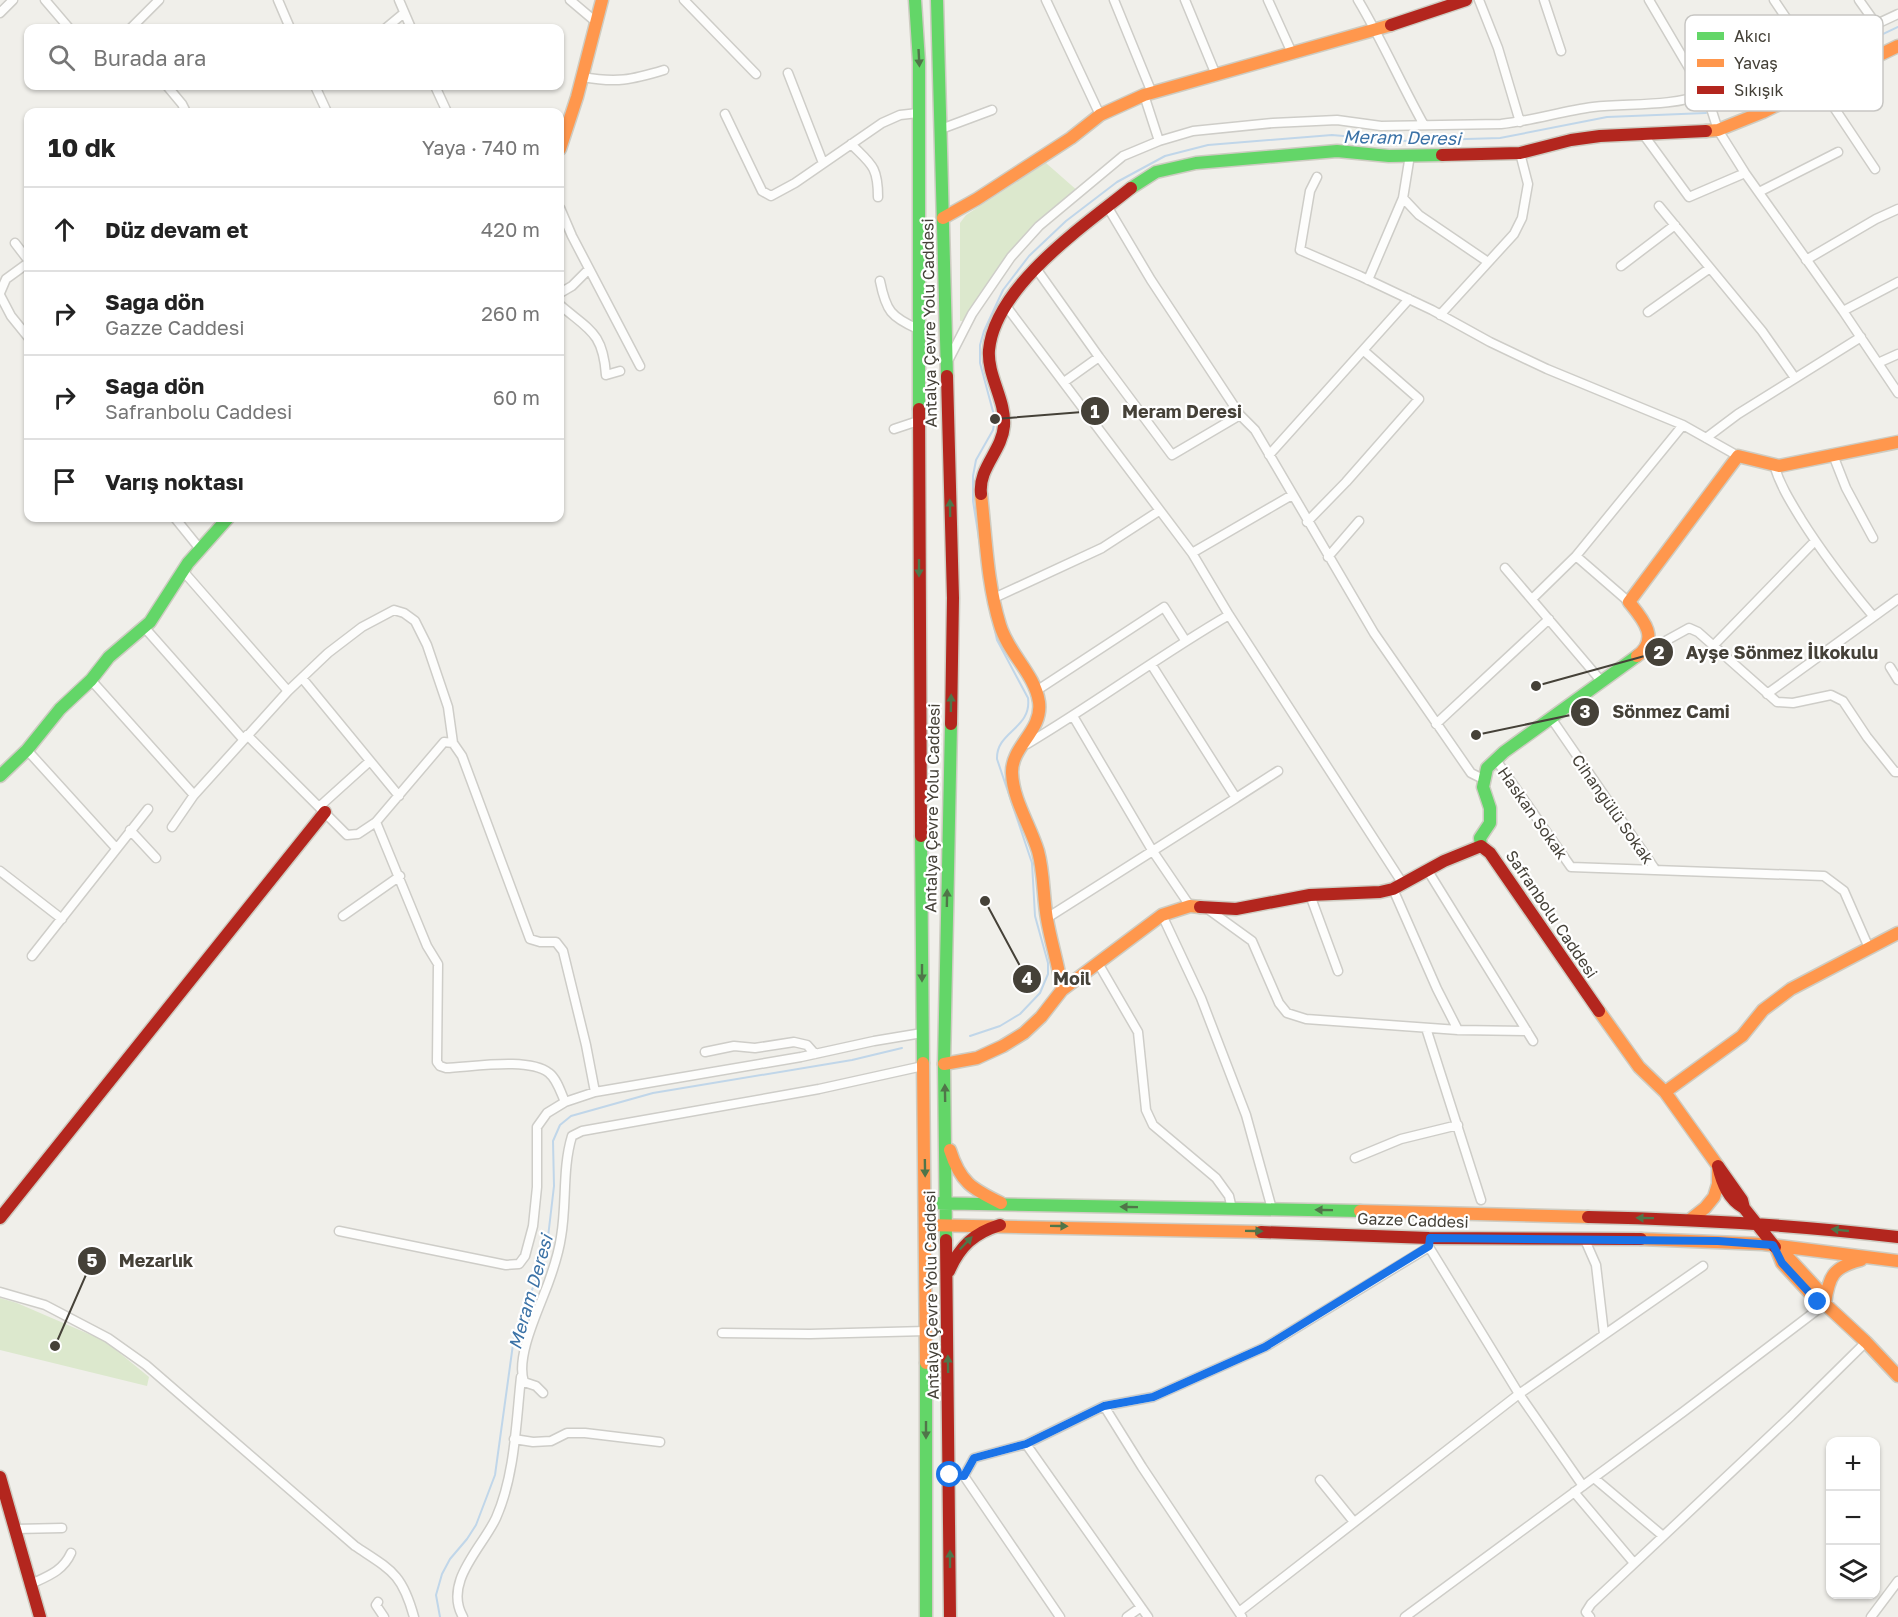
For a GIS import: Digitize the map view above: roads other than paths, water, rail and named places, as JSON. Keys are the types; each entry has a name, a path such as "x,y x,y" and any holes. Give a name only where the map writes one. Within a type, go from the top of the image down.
{"main road":[{"path":"564,136 602,0"},
{"name":"Antalya Çevre Yolu Caddesi","path":"915,0 919,62 918,421 922,1033 926,1225 926,1617"},
{"name":"Antalya Çevre Yolu Caddesi","path":"937,0 953,598 944,1064 950,1617"},
{"path":"943,218 977,199 1071,138 1100,116 1148,94 1376,30 1466,0"},
{"path":"1883,53 1898,46"},
{"path":"1062,990 1047,918 1041,863 1012,772 1017,753 1034,732 1039,719 1040,704 1036,691 1010,650 1001,627 994,598 980,486 982,473 999,444 1004,427 1003,413 991,371 989,350 996,326 1020,285 1035,267 1107,206 1135,184 1156,172 1196,163 1337,151 1389,156 1520,153 1580,138 1718,130 1765,111"},
{"path":"1481,846 1480,838 1490,823 1490,808 1484,787 1486,768 1644,651 1650,641 1649,628 1629,602 1738,456 1779,466 1898,442"},
{"path":"0,776 27,750 60,709 91,680 109,657 150,622 183,571 222,522"},
{"path":"0,1218 322,810"},
{"name":"Safranbolu Caddesi","path":"944,1064 977,1058 1024,1033 1041,1017 1062,990 1162,915 1190,906 1236,909 1310,895 1380,892 1398,886 1444,861 1481,846 1490,853 1616,1038 1639,1067 1665,1092 1742,1200 1744,1208 1775,1246 1823,1295 1825,1304 1898,1376"},
{"path":"1665,1092 1742,1035 1764,1010 1791,989 1898,933"},
{"path":"945,1131 953,1158 967,1185 1001,1203"},
{"path":"1691,1219 1708,1207 1715,1198 1719,1181 1718,1167"},
{"name":"Gazze Caddesi","path":"925,1203 1691,1219 1898,1237"},
{"name":"Gazze Caddesi","path":"926,1225 1000,1225 1429,1242 1718,1241 1898,1261"},
{"path":"946,1277 964,1243 981,1231 1000,1225"},
{"path":"1825,1304 1827,1285 1833,1272 1844,1263 1869,1258"},
{"path":"0,1477 40,1617"}],"street":[{"path":"0,13 13,0"},
{"path":"45,0 66,24"},
{"path":"135,24 159,0"},
{"path":"278,0 288,24"},
{"path":"399,0 409,24"},
{"path":"570,0 597,21"},
{"path":"684,0 756,74"},
{"path":"1046,0 1100,116"},
{"path":"1114,0 1148,94 1159,141"},
{"path":"1185,0 1216,75"},
{"path":"1268,0 1292,53"},
{"path":"1358,0 1376,30 1424,125"},
{"path":"1479,0 1498,48 1520,122"},
{"path":"1544,0 1561,51"},
{"path":"1649,0 1685,61"},
{"path":"1774,0 1784,15"},
{"path":"1859,0 1870,15"},
{"path":"391,24 404,13"},
{"path":"1883,21 1898,14"},
{"path":"582,77 609,81 632,80 664,70"},
{"path":"788,73 823,163"},
{"path":"170,90 184,108"},
{"path":"317,90 325,108"},
{"path":"437,90 445,108"},
{"path":"947,363 979,304 1011,257 1039,226 1123,156 1159,141 1193,131 1273,123 1337,120 1381,126 1520,122 1592,107 1685,100"},
{"path":"940,129 992,110"},
{"path":"1711,111 1718,130 1745,173 1898,393"},
{"path":"1836,111 1875,169"},
{"path":"725,114 762,192 771,196 795,183 882,123 900,115 918,113"},
{"path":"1643,134 1689,197 1745,173"},
{"path":"851,144 874,167 878,177 878,197"},
{"path":"1759,192 1839,152"},
{"path":"1440,315 1514,234 1522,218 1528,184 1520,153"},
{"path":"1368,280 1403,198 1410,155"},
{"path":"1317,177 1310,191 1300,250 1409,299 1547,369 1683,425 1738,456"},
{"path":"1403,198 1419,215 1488,262"},
{"path":"1107,206 1151,280 1240,414 1255,430 1374,633 1471,773 1485,780"},
{"path":"1659,206 1762,331 1795,378"},
{"path":"1806,260 1876,219 1898,209"},
{"path":"564,216 640,366"},
{"path":"1621,266 1675,225"},
{"path":"15,243 24,255"},
{"path":"24,264 6,279 0,294 11,316 24,332"},
{"path":"1035,267 1172,455 1240,414"},
{"path":"1648,312 1710,268"},
{"path":"564,291 589,269"},
{"path":"880,281 884,298 896,319 918,329"},
{"path":"1843,311 1898,282"},
{"path":"1269,455 1409,299"},
{"path":"1006,306 1192,554 1398,886 1458,1030"},
{"path":"564,308 592,330 605,359 606,375 620,371"},
{"path":"1706,438 1738,414 1861,337"},
{"path":"1307,522 1346,482 1419,399 1364,351"},
{"path":"1878,363 1898,354"},
{"path":"1064,381 1099,357"},
{"path":"894,429 918,421"},
{"path":"1532,599 1576,556 1683,425"},
{"path":"1833,455 1846,488 1873,538"},
{"path":"1774,465 1779,483 1815,541 1844,582 1874,616"},
{"path":"1192,554 1292,495"},
{"path":"994,598 1102,548 1159,511"},
{"path":"1328,557 1359,521"},
{"path":"178,522 200,549"},
{"path":"1713,646 1815,541"},
{"path":"1576,556 1629,602"},
{"path":"1505,568 1602,682"},
{"path":"183,571 288,691"},
{"path":"1767,694 1898,599"},
{"path":"1036,691 1164,608 1185,640"},
{"path":"172,827 194,795 245,737 328,653 362,627 394,610 404,613 415,621 427,645 448,707 453,743 462,756 530,939 540,942 556,942 563,951 595,1092"},
{"path":"1025,745 1073,716 1185,640 1229,615"},
{"path":"1436,724 1549,619"},
{"path":"144,627 245,737 347,835 358,834 376,822 444,742 453,743"},
{"path":"1650,641 1660,644 1689,628 1698,632 1777,702 1793,703 1830,695 1843,701 1867,737 1895,772 1898,772"},
{"path":"1151,664 1236,798"},
{"path":"1890,668 1898,680"},
{"path":"302,678 399,796"},
{"path":"91,680 194,795"},
{"path":"1073,716 1152,850 1190,906"},
{"name":"Cihangülü Sokak","path":"1551,718 1655,869"},
{"path":"27,750 116,848"},
{"name":"Haskan Sokak","path":"1496,760 1571,867 1655,869"},
{"path":"322,810 370,761"},
{"path":"1047,918 1278,771"},
{"path":"32,956 148,809"},
{"path":"376,822 427,946 438,964 437,1062 446,1068 537,1066 552,1075 565,1102"},
{"path":"130,830 156,858"},
{"path":"1655,869 1824,876 1844,891 1869,948"},
{"path":"0,871 62,919"},
{"path":"1428,871 1533,1041"},
{"path":"343,916 399,876"},
{"path":"1310,895 1338,971"},
{"path":"1204,906 1252,941 1279,1003 1287,1012 1306,1019 1458,1030 1527,1031"},
{"path":"1162,915 1202,998 1246,1115 1272,1209"},
{"path":"1098,963 1138,1032 1146,1110 1153,1125 1216,1178 1229,1196 1232,1209"},
{"path":"1426,1028 1480,1200"},
{"path":"339,1231 506,1265 519,1264 525,1256 533,1226 537,1187 537,1127 547,1113 565,1102 595,1092 922,1033"},
{"path":"705,1052 734,1046 755,1048 794,1042 807,1045 815,1054"},
{"path":"463,1617 458,1609 458,1586 468,1563 496,1518 506,1485 529,1334 550,1280 561,1237 568,1151 572,1137 582,1131 819,1089 923,1066"},
{"path":"1355,1158 1401,1139 1458,1125"},
{"path":"1585,1240 1596,1265 1604,1334"},
{"path":"964,1476 974,1458 1026,1444 1104,1406 1153,1397 1265,1347 1429,1242 1520,1394 1583,1486"},
{"path":"1104,1406 1241,1615 1354,1522 1520,1394 1703,1266"},
{"path":"0,1292 45,1305 108,1338 146,1365 355,1546 390,1569 407,1592 414,1617"},
{"path":"1405,1617 1825,1304"},
{"path":"722,1333 810,1335 926,1331"},
{"path":"1590,1617 1586,1612 1591,1604 1791,1416 1866,1342"},
{"path":"522,1374 525,1382 536,1386 543,1393"},
{"path":"514,1439 534,1442 551,1441 567,1433 585,1433 660,1442"},
{"path":"1026,1444 1148,1617"},
{"path":"950,1475 964,1476"},
{"path":"964,1476 1060,1617"},
{"path":"1594,1478 1663,1536"},
{"path":"1320,1480 1354,1522"},
{"path":"1574,1492 1634,1563"},
{"path":"15,1529 62,1528"},
{"path":"31,1584 58,1571 67,1562 71,1553"},
{"path":"1871,1617 1898,1581"},
{"path":"378,1602 376,1605 384,1617"},
{"path":"1127,1617 1141,1607"}],"waterway":[{"name":"Meram Deresi","path":"1883,34 1898,27"},
{"name":"Meram Deresi","path":"981,552 973,501 973,476 976,460 993,430 995,419 980,363 980,345 984,331 1003,290 1029,256 1066,221 1117,182 1165,156 1208,145 1332,135 1401,141 1500,138 1607,117 1706,113"},
{"name":"Meram Deresi","path":"970,1036 1000,1026 1020,1014 1040,993 1048,974 1048,963 1035,916 1032,863 997,759 1002,742 1025,717 1028,698 997,640 986,590"},
{"name":"Meram Deresi","path":"440,1617 436,1595 442,1574 450,1559 476,1525 495,1475 514,1337 540,1269 548,1237 554,1186 553,1141 560,1125 571,1116 653,1093 852,1060 902,1048"}],"place":[{"name":"Meram Deresi","path":"995,419"},
{"name":"Ayşe Sönmez İlkokulu","path":"1536,686"},
{"name":"Sönmez Cami","path":"1476,735"},
{"name":"Moil","path":"985,901"},
{"name":"Mezarlık","path":"55,1346"}]}
